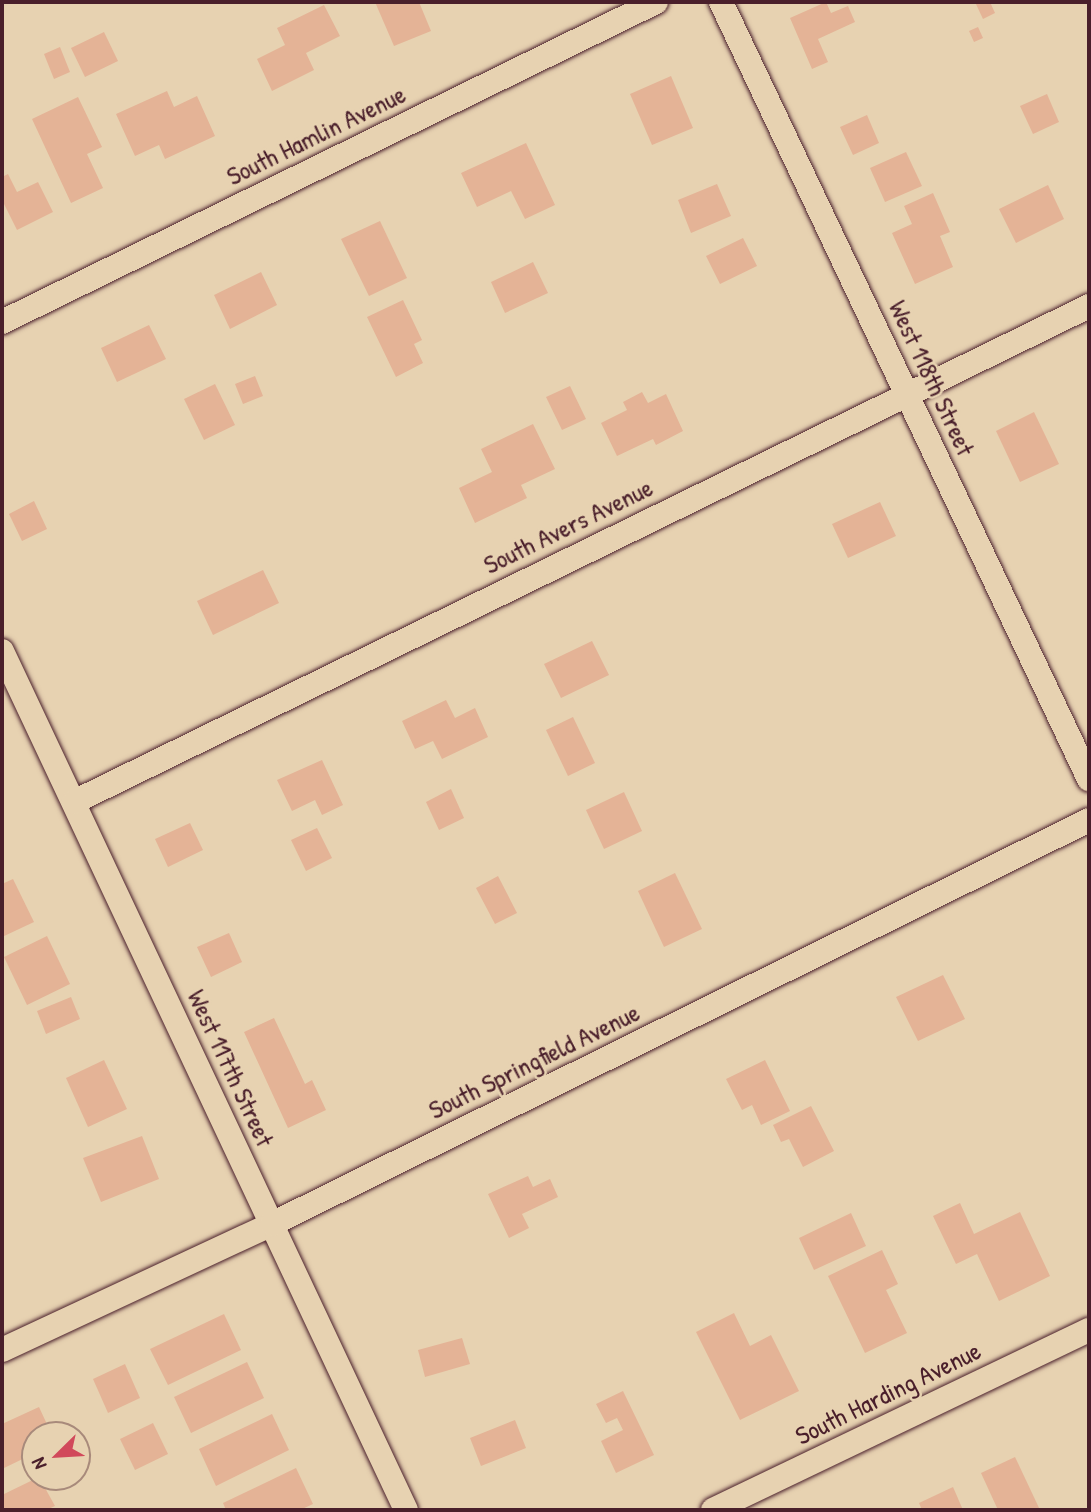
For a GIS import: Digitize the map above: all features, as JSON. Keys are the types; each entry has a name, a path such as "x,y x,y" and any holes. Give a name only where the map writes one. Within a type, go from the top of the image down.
{"street":[{"name":"South Hamlin Avenue","path":"2,322 656,2"},
{"name":"West 118th Street","path":"721,2 1089,779"},
{"name":"South Avers Avenue","path":"74,802 1089,306"},
{"name":"West 117th Street","path":"2,651 406,1510"},
{"name":"South Springfield Avenue","path":"2,1349 272,1224 1089,820"},
{"name":"South Harding Avenue","path":"713,1510 1089,1330"}],"building":[{"path":"375,2 419,2 431,31 394,46"},
{"path":"826,2 831,13 848,6 855,22 818,39 828,62 812,69 790,18"},
{"path":"975,2 990,2 995,13 983,19"},
{"path":"324,5 340,36 306,53 314,70 272,91 257,59 285,45 277,28"},
{"path":"978,27 983,38 974,42 969,31"},
{"path":"104,32 118,61 85,77 71,48"},
{"path":"60,47 70,72 54,79 44,54"},
{"path":"671,76 693,128 652,145 630,94"},
{"path":"167,91 174,107 197,96 215,136 165,159 159,145 135,156 116,114"},
{"path":"1047,94 1059,122 1033,134 1020,106"},
{"path":"78,97 102,147 87,154 103,188 71,203 32,119"},
{"path":"867,115 879,143 853,155 840,127"},
{"path":"526,143 555,205 525,219 511,191 477,207 461,173"},
{"path":"906,152 922,186 885,202 870,168"},
{"path":"8,174 17,192 38,182 53,212 17,230 2,200 2,177"},
{"path":"717,184 731,216 691,233 678,200"},
{"path":"1048,185 1064,219 1016,243 999,209"},
{"path":"933,193 950,232 940,236 953,267 915,284 892,233 912,224 904,206"},
{"path":"380,221 407,278 369,296 341,239"},
{"path":"743,238 757,266 720,284 706,256"},
{"path":"533,262 548,293 505,313 491,282"},
{"path":"261,272 277,305 230,329 214,295"},
{"path":"403,300 422,340 414,344 423,363 396,377 367,317"},
{"path":"149,325 166,359 117,382 101,348"},
{"path":"255,376 263,396 243,404 235,384"},
{"path":"215,384 235,425 204,440 184,399"},
{"path":"570,386 586,419 562,430 546,397"},
{"path":"642,392 648,403 666,394 683,431 656,445 653,439 617,456 601,423 627,410 623,402"},
{"path":"1034,412 1059,464 1020,482 996,431"},
{"path":"533,424 555,469 521,485 527,498 475,523 459,488 492,472 481,449"},
{"path":"34,501 47,529 22,541 9,514"},
{"path":"880,502 896,536 848,558 832,524"},
{"path":"263,570 279,603 213,635 197,601"},
{"path":"592,641 609,675 561,698 544,664"},
{"path":"446,700 455,718 475,708 488,737 442,759 433,741 415,749 402,721"},
{"path":"573,717 595,763 568,776 546,730"},
{"path":"322,760 343,805 322,815 315,800 292,811 277,780"},
{"path":"451,789 464,818 439,830 426,802"},
{"path":"624,792 642,831 604,849 586,810"},
{"path":"190,823 203,850 168,867 155,839"},
{"path":"317,828 332,858 306,871 291,840"},
{"path":"675,873 702,929 664,947 638,891"},
{"path":"498,876 517,913 495,924 476,888"},
{"path":"13,879 34,922 2,937 2,884"},
{"path":"229,933 242,962 211,977 197,947"},
{"path":"47,936 70,984 27,1005 4,957"},
{"path":"943,975 965,1019 918,1041 896,997"},
{"path":"71,997 80,1019 46,1034 37,1011"},
{"path":"274,1018 305,1084 312,1080 326,1110 288,1128 244,1032"},
{"path":"104,1060 127,1109 88,1127 66,1078"},
{"path":"765,1060 790,1111 761,1125 752,1105 742,1110 726,1079"},
{"path":"811,1106 834,1151 803,1167 789,1139 781,1142 773,1125"},
{"path":"142,1136 159,1179 101,1202 83,1158"},
{"path":"528,1176 533,1187 550,1179 558,1197 522,1214 529,1228 509,1238 488,1194"},
{"path":"960,1203 974,1234 1020,1212 1050,1276 999,1301 977,1254 956,1264 933,1216"},
{"path":"851,1213 866,1246 814,1270 799,1238"},
{"path":"882,1250 898,1284 886,1290 907,1333 865,1353 828,1276"},
{"path":"734,1313 750,1346 771,1335 799,1391 740,1420 696,1332"},
{"path":"224,1314 241,1350 168,1385 150,1349"},
{"path":"462,1338 470,1364 425,1377 418,1350"},
{"path":"247,1362 264,1398 191,1433 174,1397"},
{"path":"125,1364 140,1398 108,1413 93,1379"},
{"path":"623,1391 654,1455 616,1473 601,1441 623,1430 617,1418 606,1423 596,1404"},
{"path":"39,1407 46,1421 21,1421 21,1460 2,1469 2,1424"},
{"path":"272,1414 289,1450 216,1486 199,1449"},
{"path":"515,1420 526,1448 481,1466 470,1438"},
{"path":"153,1423 168,1454 135,1470 120,1439"},
{"path":"1015,1457 1040,1510 998,1510 981,1473"},
{"path":"296,1468 313,1504 300,1510 226,1510 223,1503"},
{"path":"21,1486 21,1491 47,1491 55,1506 46,1510 2,1510 2,1495"},
{"path":"953,1487 963,1510 922,1510 919,1503"}]}
